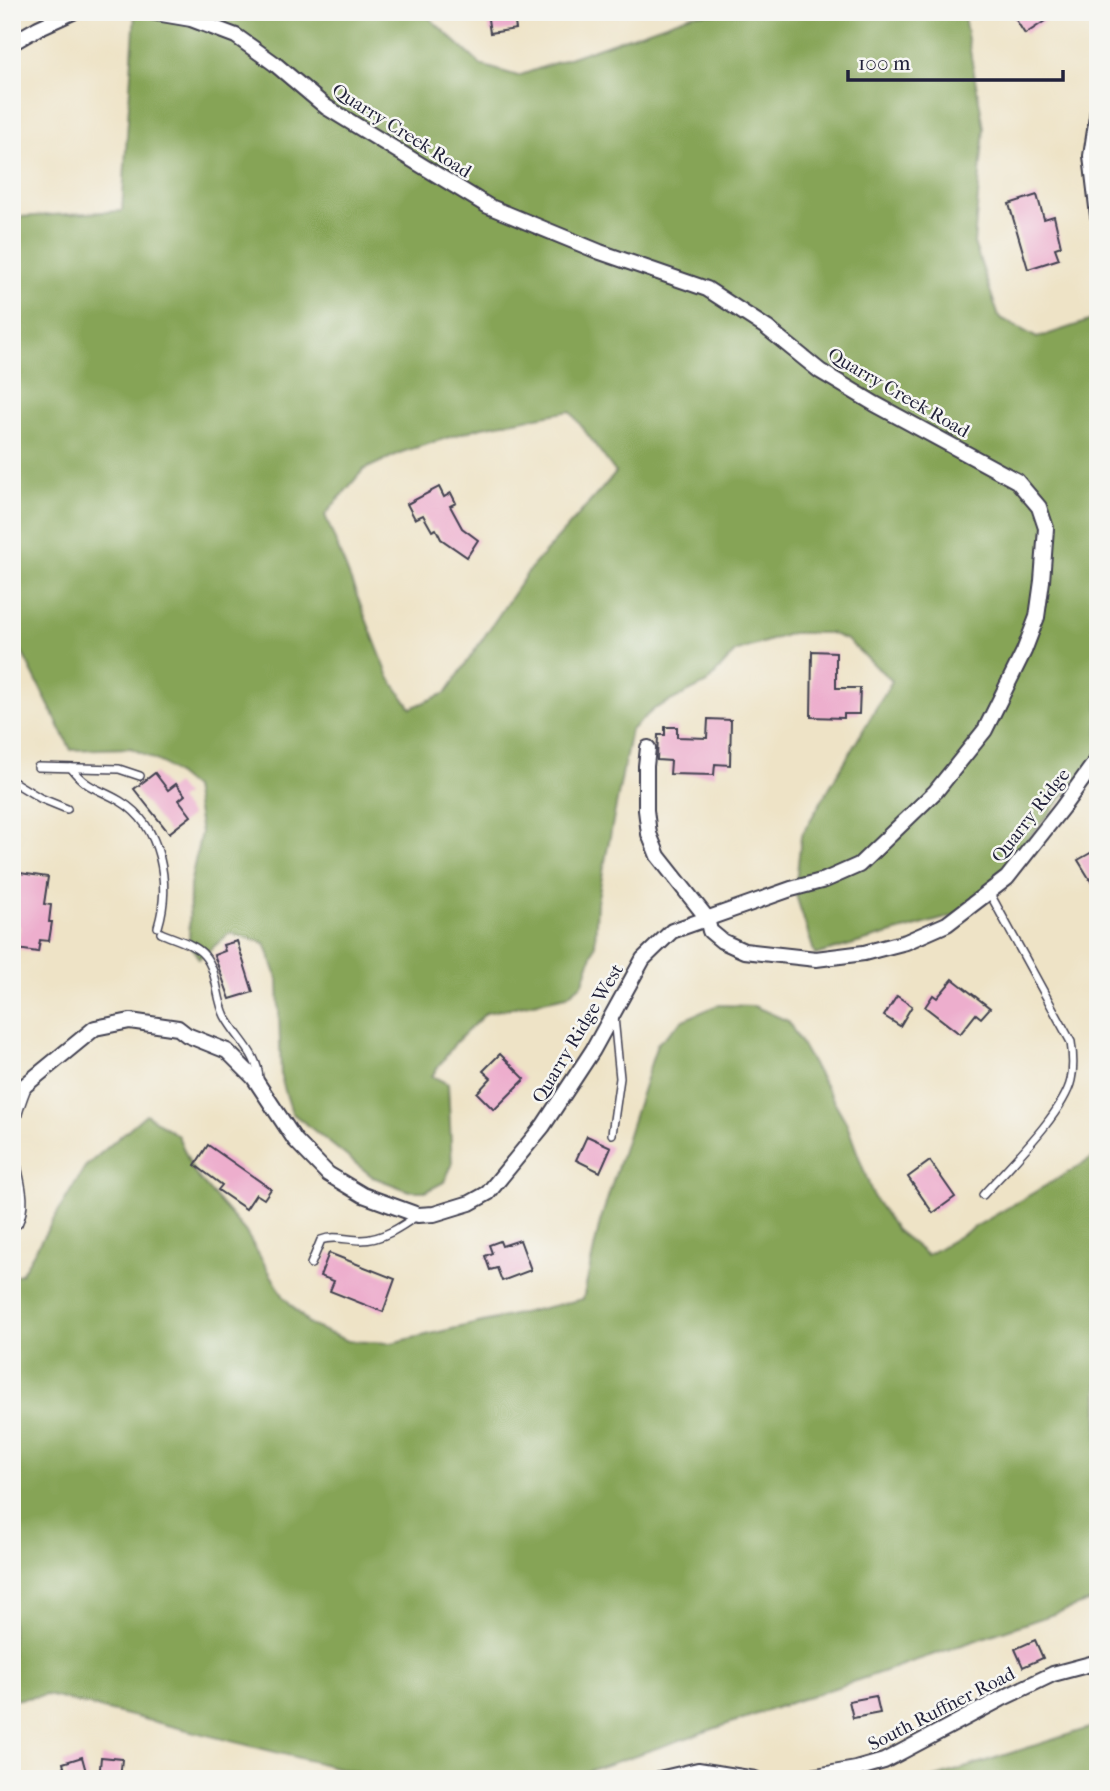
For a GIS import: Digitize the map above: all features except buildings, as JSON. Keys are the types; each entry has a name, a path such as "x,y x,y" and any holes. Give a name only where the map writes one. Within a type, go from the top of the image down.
{"street":[{"path":"12,43 74,12"},
{"name":"Quarry Creek Road","path":"150,12 191,19 236,36 275,64 326,107 488,206 600,252 707,289 767,328 820,371 1017,481 1040,507 1046,528 1037,617 1024,651 985,730 936,791 859,865 825,880 707,918"},
{"path":"1098,110 1091,156 1098,215"},
{"name":"Quarry Ridge","path":"648,748 646,788 649,834 658,856 707,918 710,931 722,941 744,951 816,959 864,953 906,942 947,924 1007,878 1098,758"},
{"name":"Quarry Ridge West","path":"19,1087 88,1032 103,1026 130,1021 178,1028 187,1035 227,1051 259,1086 295,1140 328,1174 363,1195 418,1215 450,1210 488,1194 543,1126 593,1050 643,959 672,931 707,918"},
{"name":"South Ruffner Road","path":"799,1779 884,1761 1053,1674 1098,1662"},
{"path":"659,1779 698,1770 755,1779"}],"lane":[{"path":"38,767 119,769 140,776"},
{"path":"71,768 83,783 123,803 142,822 156,843 163,872 164,907 160,930 200,951 207,958 223,1013 235,1035 254,1058 260,1072 259,1086"},
{"path":"12,781 40,798 68,809"},
{"path":"983,1195 1058,1109 1071,1082 1074,1061 1071,1042 989,892"},
{"path":"612,1134 620,1078 613,1014"},
{"path":"18,1224 23,1214 24,1202 13,1142 23,1097 19,1087"},
{"path":"311,1264 321,1240 327,1237 362,1240 375,1238 398,1229 418,1215"}],"green space":[{"path":"135,12 423,12 481,65 518,76 694,14 963,12 984,128 974,243 999,317 1037,338 1098,318 1098,755 967,912 815,955 795,892 801,836 892,681 847,640 830,633 792,633 735,652 707,683 654,709 631,730 597,902 595,945 583,983 567,996 486,1013 456,1042 432,1076 448,1084 452,1165 444,1182 427,1191 409,1191 373,1177 292,1113 281,1078 278,980 265,943 230,933 199,959 189,943 190,885 201,832 193,788 164,764 131,748 71,750 12,632 12,214 17,217 122,211","holes":["570,411 616,473 530,569 446,693 411,708 389,677 325,515 363,470 402,452 482,427"]},
{"path":"718,1005 754,1006 788,1021 846,1122 874,1198 896,1230 927,1255 1098,1155 1098,1599 565,1779 383,1779 47,1695 12,1700 12,1277 21,1274 85,1167 146,1114 178,1136 194,1173 245,1231 284,1297 310,1325 348,1341 391,1343 583,1299 600,1222 657,1044 683,1020"},
{"path":"1098,1725 1098,1779 930,1779"}]}
